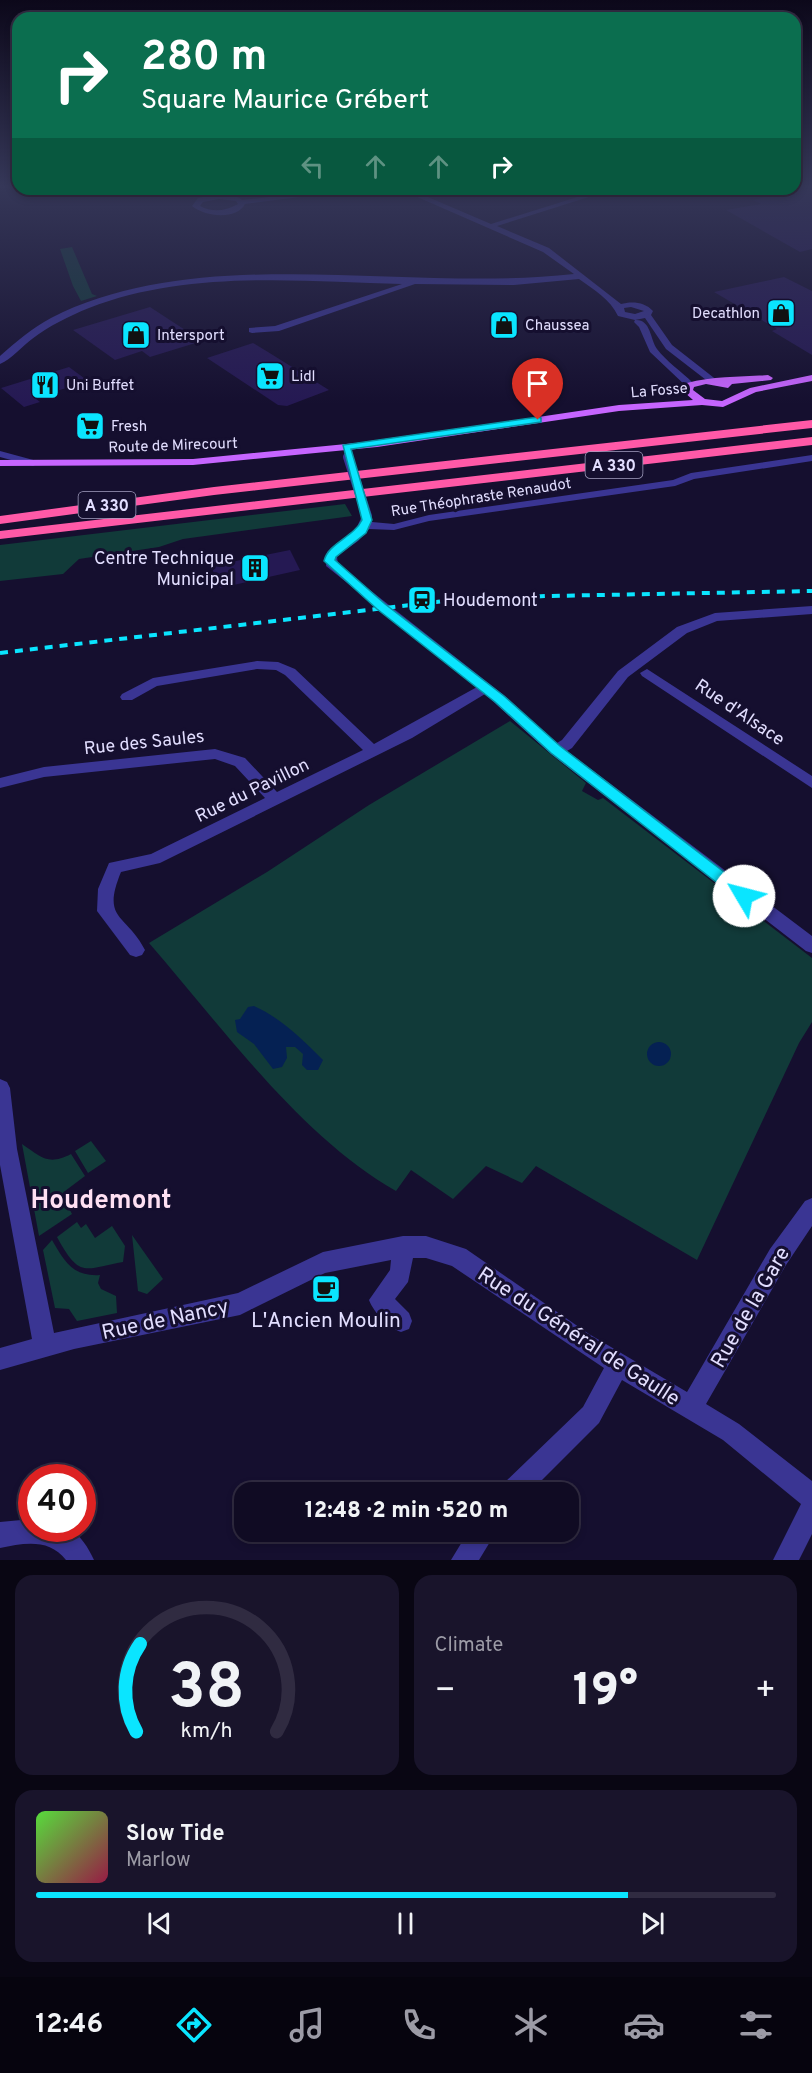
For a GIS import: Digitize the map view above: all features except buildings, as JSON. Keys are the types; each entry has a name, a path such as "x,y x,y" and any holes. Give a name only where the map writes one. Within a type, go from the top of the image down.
{"highway":[{"path":"728,435 812,418"},
{"name":"A 330","path":"0,520 226,489 812,424"},
{"name":"A 330","path":"0,535 812,441"}],"main road":[{"path":"717,382 812,376"},
{"path":"717,382 731,386 738,395 812,376"},
{"name":"La Fosse","path":"619,408 717,382"},
{"path":"689,388 702,402"},
{"name":"La Fosse","path":"347,452 619,408 702,402 723,404 734,401 738,395"},
{"name":"Route de Mirecourt","path":"0,463 167,464 347,452"}],"street":[{"path":"558,259 608,296 619,307 621,314 643,326 658,356 689,388"},
{"path":"0,361 30,336 68,314 106,299 158,286 243,278 501,282 582,276"},
{"path":"252,330 276,329 415,281"},
{"path":"608,296 646,308 649,312 647,315 669,347 717,382"},
{"path":"619,307 633,304"},
{"path":"630,317 647,315"},
{"path":"347,452 367,520 331,555 330,561 338,571 486,688 556,750 812,946"},
{"path":"0,454 33,463"},
{"name":"Rue Théophraste Renaudot","path":"367,520 400,526 429,518 675,483 691,476 812,458"},
{"path":"556,750 567,744 634,664 682,630 708,618 812,610"},
{"path":"127,697 153,682 257,665 278,666 290,672 373,751"},
{"name":"Rue d'Alsace","path":"647,673 812,783"},
{"name":"Rue du Pavillon","path":"136,950 105,911 106,889 115,867 154,859 373,751 486,688"},
{"name":"Rue des Saules","path":"0,783 44,772 215,754 228,756 240,762 276,800"},
{"path":"0,1088 7,1149 45,1346"},
{"name":"Rue de la Gare","path":"691,1408 778,1257 812,1208"},
{"path":"401,1321 380,1300 400,1275 403,1247"},
{"name":"Rue du Général de Gaulle","path":"323,1263 403,1247 426,1247 458,1257 618,1365 731,1432 812,1497"},
{"name":"Rue de Nancy","path":"0,1359 45,1346 240,1304 323,1263"},
{"path":"523,1482 591,1415 618,1365"},
{"path":"786,1560 812,1507"},
{"path":"0,1535 25,1531 56,1533 73,1545 81,1560"},
{"path":"464,1560 476,1542"}],"green space":[{"path":"63,259 77,259 92,294 97,296 81,301"},
{"path":"345,504 352,516 183,539 159,547 79,559 63,574 0,581 0,545"},
{"path":"510,721 586,783 582,791 598,800 603,798 812,958 812,1022 799,1043 697,1260 536,1166 522,1183 486,1166 453,1199 411,1170 396,1191 361,1168 295,1111 234,1044 149,943 267,872 369,805"},
{"path":"91,1141 106,1161 88,1173 75,1151"},
{"path":"22,1144 50,1160 71,1154 85,1176 65,1191 73,1205 69,1208 72,1214 39,1236"},
{"path":"77,1222 81,1228 86,1224 95,1238 112,1226 125,1246 123,1262 84,1268 72,1260 57,1237"},
{"path":"132,1235 163,1279 147,1294 138,1291"},
{"path":"52,1240 70,1266 83,1273 100,1275 98,1283 101,1289 116,1296 117,1313 77,1321 69,1309 55,1308 43,1250"}],"water":[{"path":"254,1006 282,1023 323,1060 318,1070 307,1070 302,1065 303,1054 295,1047 286,1047 287,1058 282,1067 273,1069 254,1044 237,1032 235,1020 240,1019 248,1007"},
{"path":"654,1042 664,1042 671,1049 671,1059 664,1066 654,1066 647,1059 647,1049"}],"railway":[{"path":"0,653 445,601 547,596 812,591"}],"place":[{"name":"Decathlon","path":"781,313"},
{"name":"Chaussea","path":"504,325"},
{"name":"Intersport","path":"136,335"},
{"name":"Lidl","path":"270,376"},
{"name":"Uni Buffet","path":"45,385"},
{"name":"Fresh","path":"90,426"},
{"name":"Centre Technique Municipal","path":"255,568"},
{"name":"Houdemont","path":"422,600"},
{"name":"L'Ancien Moulin","path":"326,1289"}],"district":[{"name":"Houdemont","path":"101,1199"}],"route":[{"path":"538,420 346,447 367,520 362,531 331,555 329,558 332,566 500,699 556,750 744,896"}]}
